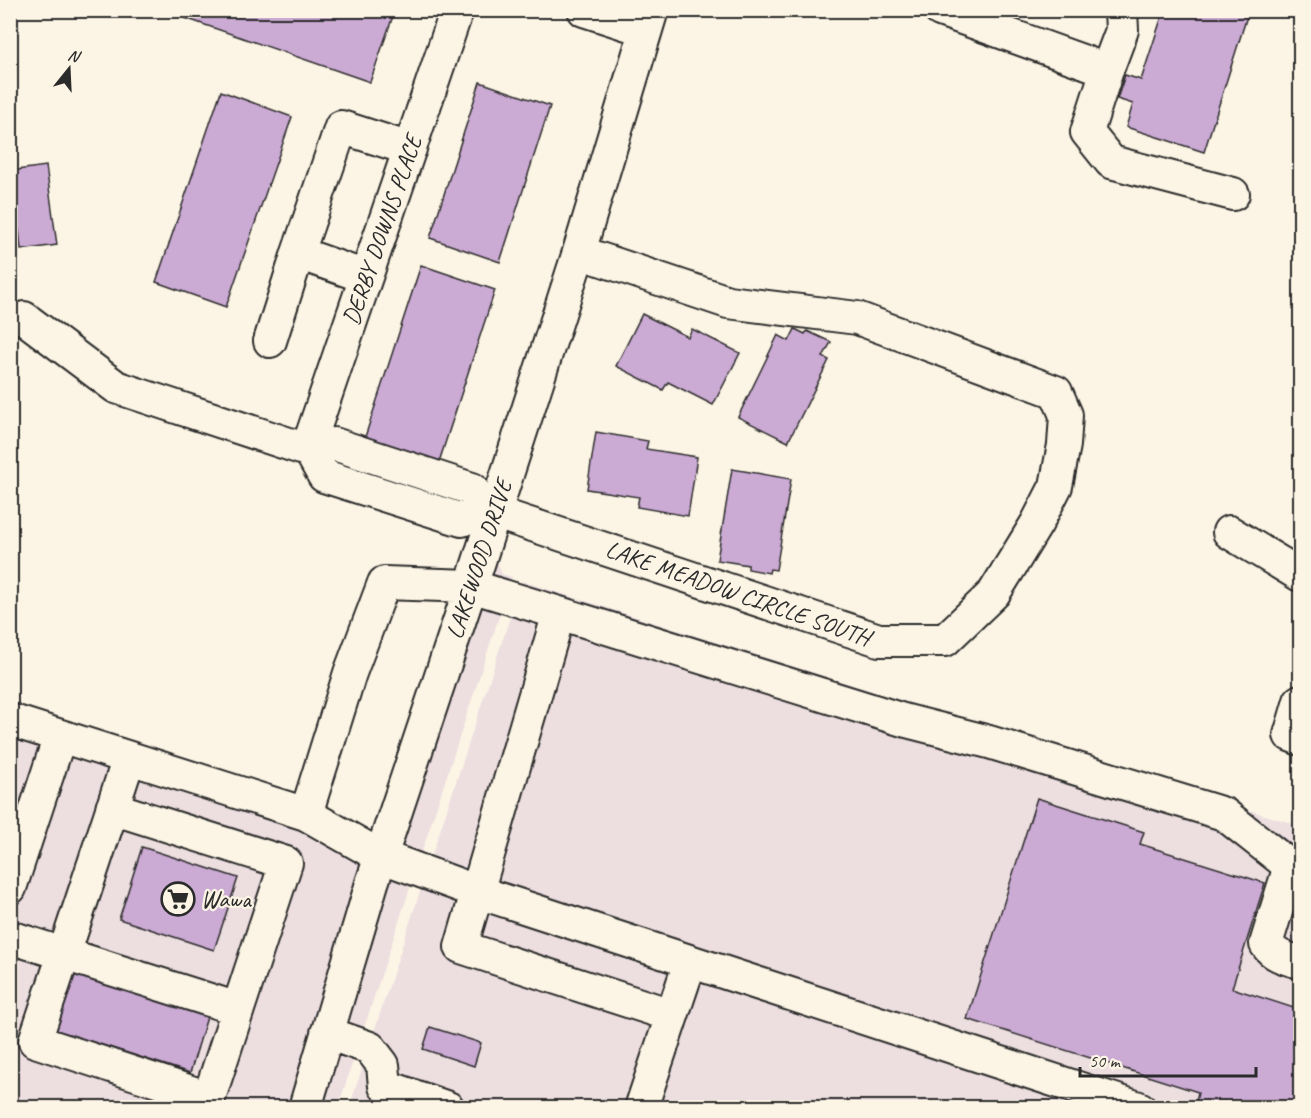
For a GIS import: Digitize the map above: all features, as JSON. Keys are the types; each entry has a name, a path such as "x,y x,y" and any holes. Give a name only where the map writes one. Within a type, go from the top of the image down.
{"street":[{"name":"DERBY DOWNS PLACE","path":"309,450 457,10"},
{"path":"584,10 649,20"},
{"path":"940,10 1107,70"},
{"path":"1121,10 1122,30 1087,132 1111,162 1233,194"},
{"name":"LAKEWOOD DRIVE","path":"305,1107 380,856 471,586 489,510 579,252 649,20"},
{"path":"270,341 341,127 410,149"},
{"name":"LAKE MEADOW CIRCLE SOUTH","path":"489,510 879,640 945,640 994,593 1037,523 1056,486 1064,445 1066,415 1056,392 857,318 728,302 579,252"},
{"path":"298,253 366,277"},
{"path":"24,318 116,387 309,450 324,476 462,520 489,510"},
{"path":"1229,532 1300,575"},
{"path":"306,814 350,673 384,583 471,586 903,720 989,742 1224,814 1295,870 1266,944 1269,949 1282,957 1300,962"},
{"path":"559,613 461,947 671,1015"},
{"path":"1300,701 1290,735 1300,739"},
{"path":"10,720 306,814 380,856 478,892 1139,1107"},
{"path":"10,888 60,735"},
{"path":"112,808 286,864 209,1098 35,1041 112,808 129,758"},
{"path":"10,937 238,1009"},
{"path":"641,1107 690,962"},
{"path":"327,1033 370,1048 383,1065 381,1097 448,1107"}],"shaded area":[{"path":"494,554 502,574 512,577 338,1107 318,1108 383,886"},
{"path":"522,581 1300,826 1300,1107 349,1108"},
{"path":"10,721 375,836 292,1107 11,1107"}],"building":[{"path":"188,10 378,10 393,16 370,82 185,18"},
{"path":"1164,10 1249,10 1204,152 1126,127 1133,104 1117,99 1125,75 1141,80"},
{"path":"480,82 550,106 500,262 430,238"},
{"path":"221,91 292,117 226,307 156,282"},
{"path":"46,166 57,245 21,250 19,230 10,231 10,191 13,191 10,171"},
{"path":"421,265 495,290 439,462 365,437"},
{"path":"642,314 688,337 692,329 740,353 713,405 668,382 663,390 616,366"},
{"path":"795,329 805,334 807,331 831,342 823,357 829,360 788,442 738,417 778,335 789,341"},
{"path":"596,432 648,441 646,449 697,457 688,516 637,507 639,497 587,489"},
{"path":"732,469 791,479 776,570 770,569 769,573 748,569 748,565 717,560"},
{"path":"1037,798 1144,832 1140,844 1265,883 1232,988 1300,1010 1300,1108 1214,1108 1196,1102 1198,1092 967,1019"},
{"name":"Wawa","path":"142,847 238,878 214,950 119,919"},
{"path":"73,974 207,1017 190,1073 56,1030"},
{"path":"430,1027 481,1043 474,1066 423,1049"}],"place":[{"name":"Wawa","path":"178,899"}]}
